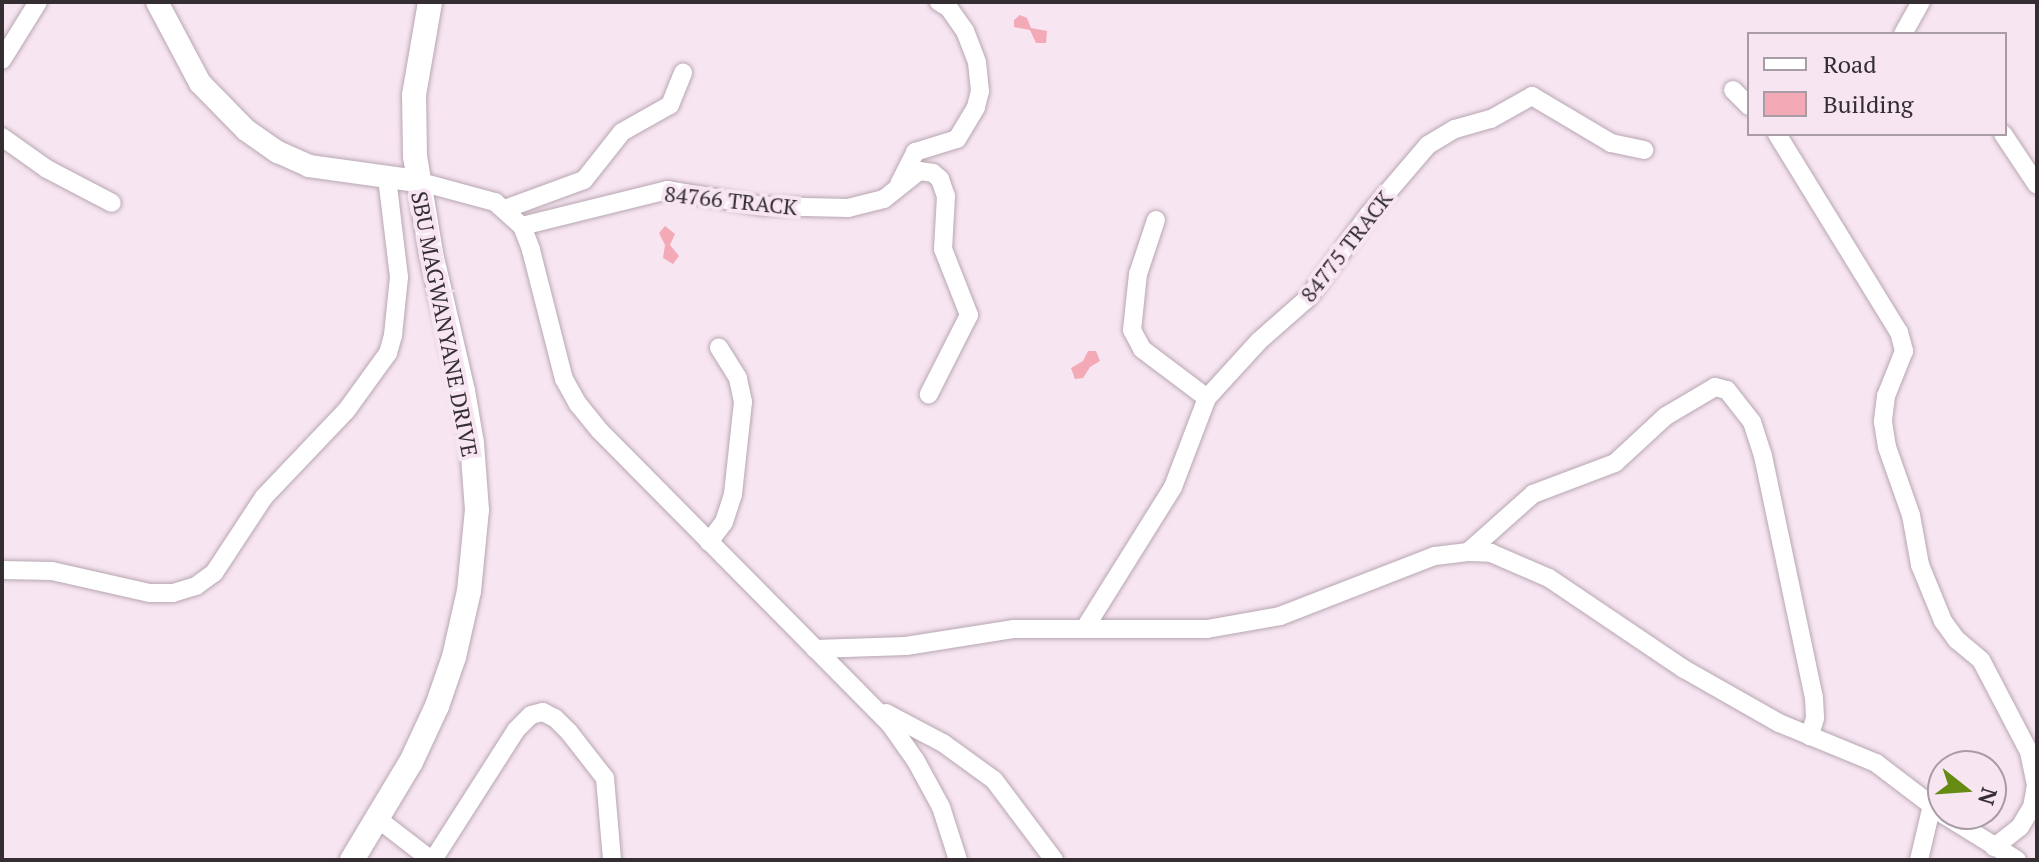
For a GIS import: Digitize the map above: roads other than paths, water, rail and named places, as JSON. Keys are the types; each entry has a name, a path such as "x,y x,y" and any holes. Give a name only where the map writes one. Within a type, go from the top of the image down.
{"main road":[{"name":"SBU MAGWANYANE DRIVE","path":"352,860 424,734 454,657 469,591 477,510 472,443 463,391 417,181 414,95 430,2"}],"street":[{"path":"2,60 38,2"},
{"path":"157,2 200,83 246,130 278,152 309,166 417,181 476,196 505,209 522,226 564,379 578,404 600,431 876,709 902,740 929,785 958,860"},
{"path":"897,189 915,152 957,139 976,107 980,91 977,62 965,31 949,8 939,2"},
{"path":"1904,32 1921,2"},
{"path":"505,209 584,180 622,132 670,105 678,93 683,72"},
{"path":"1733,90 1747,104"},
{"name":"84775 TRACK","path":"1085,628 1173,487 1207,398 1259,341 1308,298 1393,185 1441,136 1491,119 1532,96 1611,143 1644,150"},
{"path":"1778,136 1899,332 1904,351 1886,396 1883,422 1887,447 1911,515 1920,565 1943,621 1957,640 1981,660 2029,752 2036,785 2032,807 2020,827 1994,847"},
{"path":"2004,136 2037,185"},
{"path":"2,137 47,169 112,203"},
{"name":"84766 TRACK","path":"522,226 668,190 763,206 848,208 873,203 919,171 933,173 940,179 946,196 943,249 968,311 968,320 929,394"},
{"path":"2,570 52,571 150,593 173,593 196,586 214,573 264,497 346,411 388,353 399,277 387,178"},
{"path":"1156,220 1138,274 1132,330 1142,349 1207,398"},
{"path":"709,542 724,522 731,503 742,410 738,378 719,348"},
{"path":"1468,552 1498,529 1524,500 1622,459 1666,416 1711,389 1727,390 1739,403 1758,437 1814,698 1815,718 1810,736"},
{"path":"815,649 906,646 1013,629 1170,631 1239,625 1280,616 1435,556 1468,552 1508,558 1549,578 1684,669 1779,723 1876,763 1927,802"},
{"path":"876,709 943,743 994,780 1054,860"},
{"path":"378,819 432,860 516,730 539,712 555,718 605,778 612,860"},
{"path":"1919,860 1931,830"},
{"path":"1968,830 2017,860"}]}
